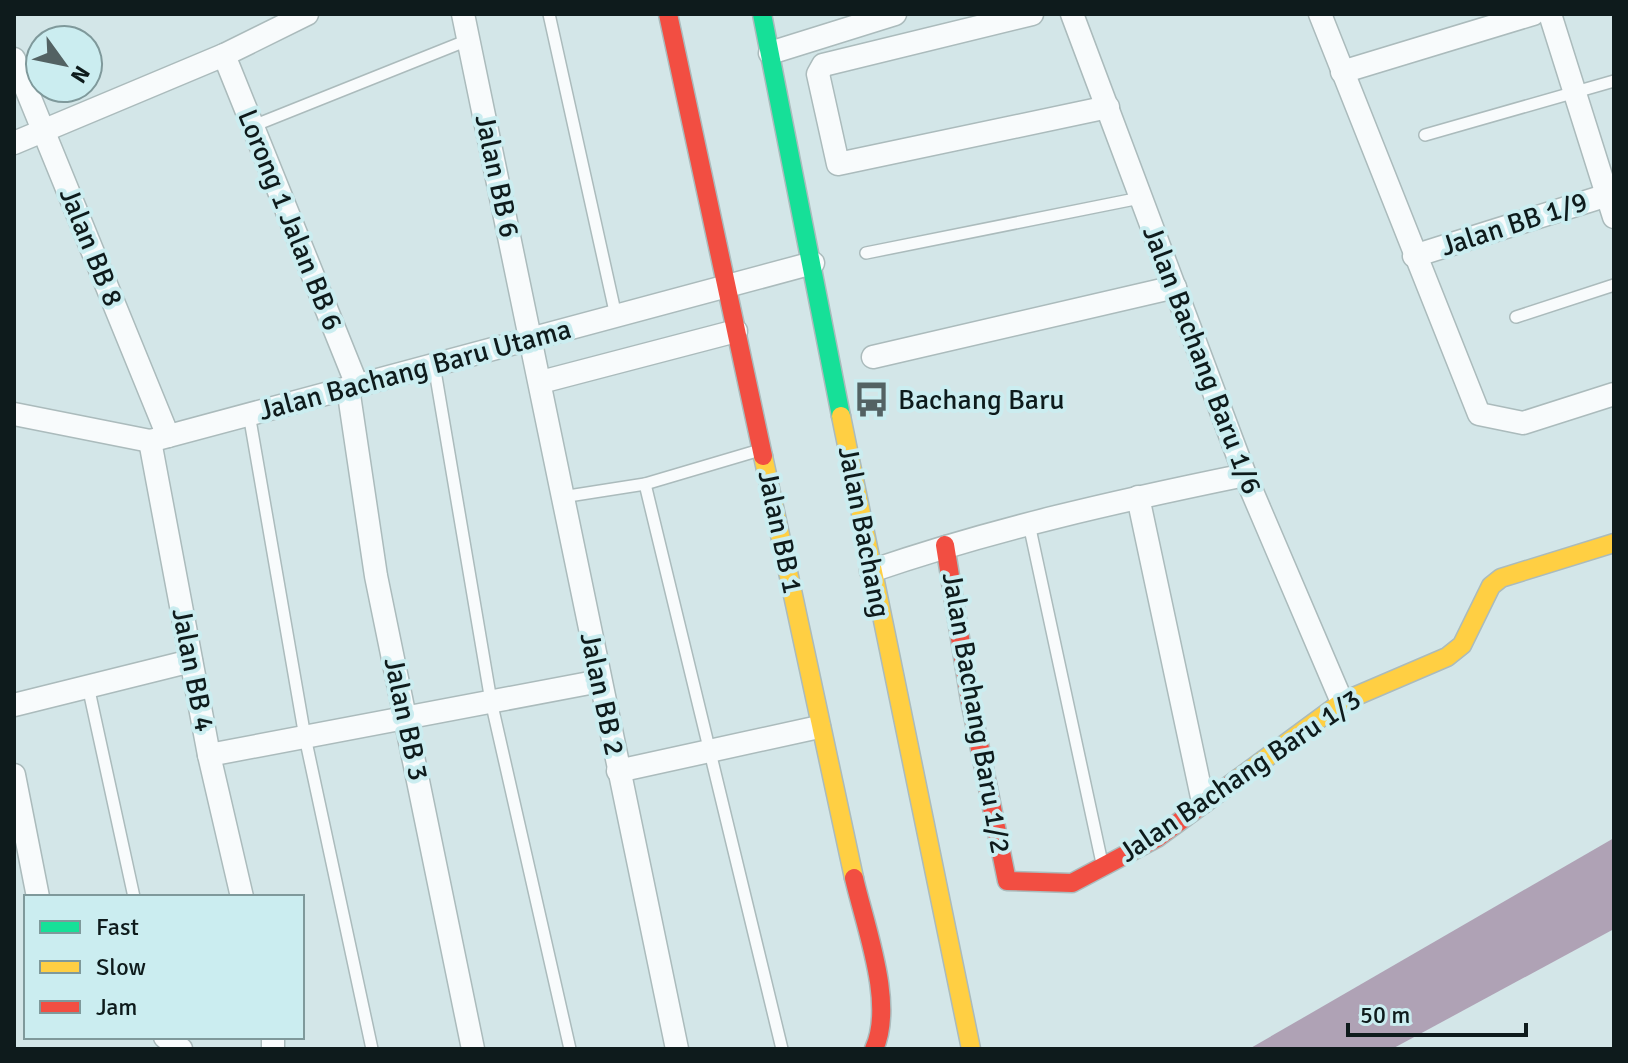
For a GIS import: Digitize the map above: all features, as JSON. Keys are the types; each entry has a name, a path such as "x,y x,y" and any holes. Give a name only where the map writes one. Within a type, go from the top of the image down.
{"street":[{"path":"14,143 224,55 307,14"},
{"name":"Jalan BB 6","path":"463,14 532,338"},
{"name":"Jalan BB 1","path":"668,14 729,285 819,727 883,1006 882,1032 874,1049"},
{"name":"Jalan Bachang","path":"762,14 871,571 971,1049"},
{"path":"770,53 895,14"},
{"path":"1032,14 823,65 818,74 838,164 1108,107"},
{"name":"Jalan Bachang Baru 1/6","path":"1072,14 1245,475 1342,702"},
{"path":"1320,14 1479,414 1523,423 1614,394"},
{"path":"1342,72 1533,14"},
{"path":"1550,14 1610,194 1614,217"},
{"name":"Lorong 1 Jalan BB 6","path":"224,55 352,387"},
{"name":"Jalan BB 8","path":"14,59 159,439"},
{"name":"Jalan BB 1/9","path":"1414,256 1610,194"},
{"name":"Jalan Bachang Baru Utama","path":"14,414 159,439 813,263"},
{"path":"873,357 1175,287"},
{"path":"541,382 736,331"},
{"name":"Jalan BB 2","path":"532,338 677,1049"},
{"name":"Jalan BB 3","path":"352,387 376,576 473,1049"},
{"name":"Jalan BB 4","path":"159,439 191,661 242,895"},
{"path":"871,571 945,545 1138,497 1245,475"},
{"path":"1138,497 1203,802"},
{"name":"Jalan Bachang Baru 1/3","path":"1007,881 1072,883 1157,838 1342,702 1454,651 1471,629 1491,586 1501,578 1614,543"},
{"name":"Jalan Bachang Baru 1/2","path":"945,545 970,700 1007,881"},
{"path":"14,705 191,661"},
{"path":"209,755 600,681"},
{"path":"618,771 819,727"},
{"path":"14,775 38,895"}],"lane":[{"path":"549,14 616,316"},
{"path":"253,126 468,40"},
{"path":"1425,135 1614,81"},
{"path":"866,253 1140,198"},
{"path":"1516,317 1614,285"},
{"path":"434,365 491,701 570,1049"},
{"path":"249,414 305,737 372,1049"},
{"path":"562,497 645,484 762,450"},
{"path":"645,484 712,750 782,1049"},
{"path":"1029,524 1103,867"},
{"path":"88,686 134,895"}],"shaded area":[{"path":"1614,838 1614,929 1392,1049 1249,1049"}],"traffic: fast":[{"path":"762,14 841,416"}],"traffic: slow":[{"path":"841,416 971,1049"},
{"path":"763,456 854,878"},
{"path":"1239,778 1342,702 1447,657 1462,645 1491,586 1501,578 1614,543"}],"traffic: jam":[{"path":"668,14 763,456"},
{"path":"945,545 970,700 1007,881 1072,883 1157,838 1239,778"},
{"path":"854,878 880,988 880,1031 874,1049"}],"place":[{"name":"Bachang Baru","path":"872,400"}]}
